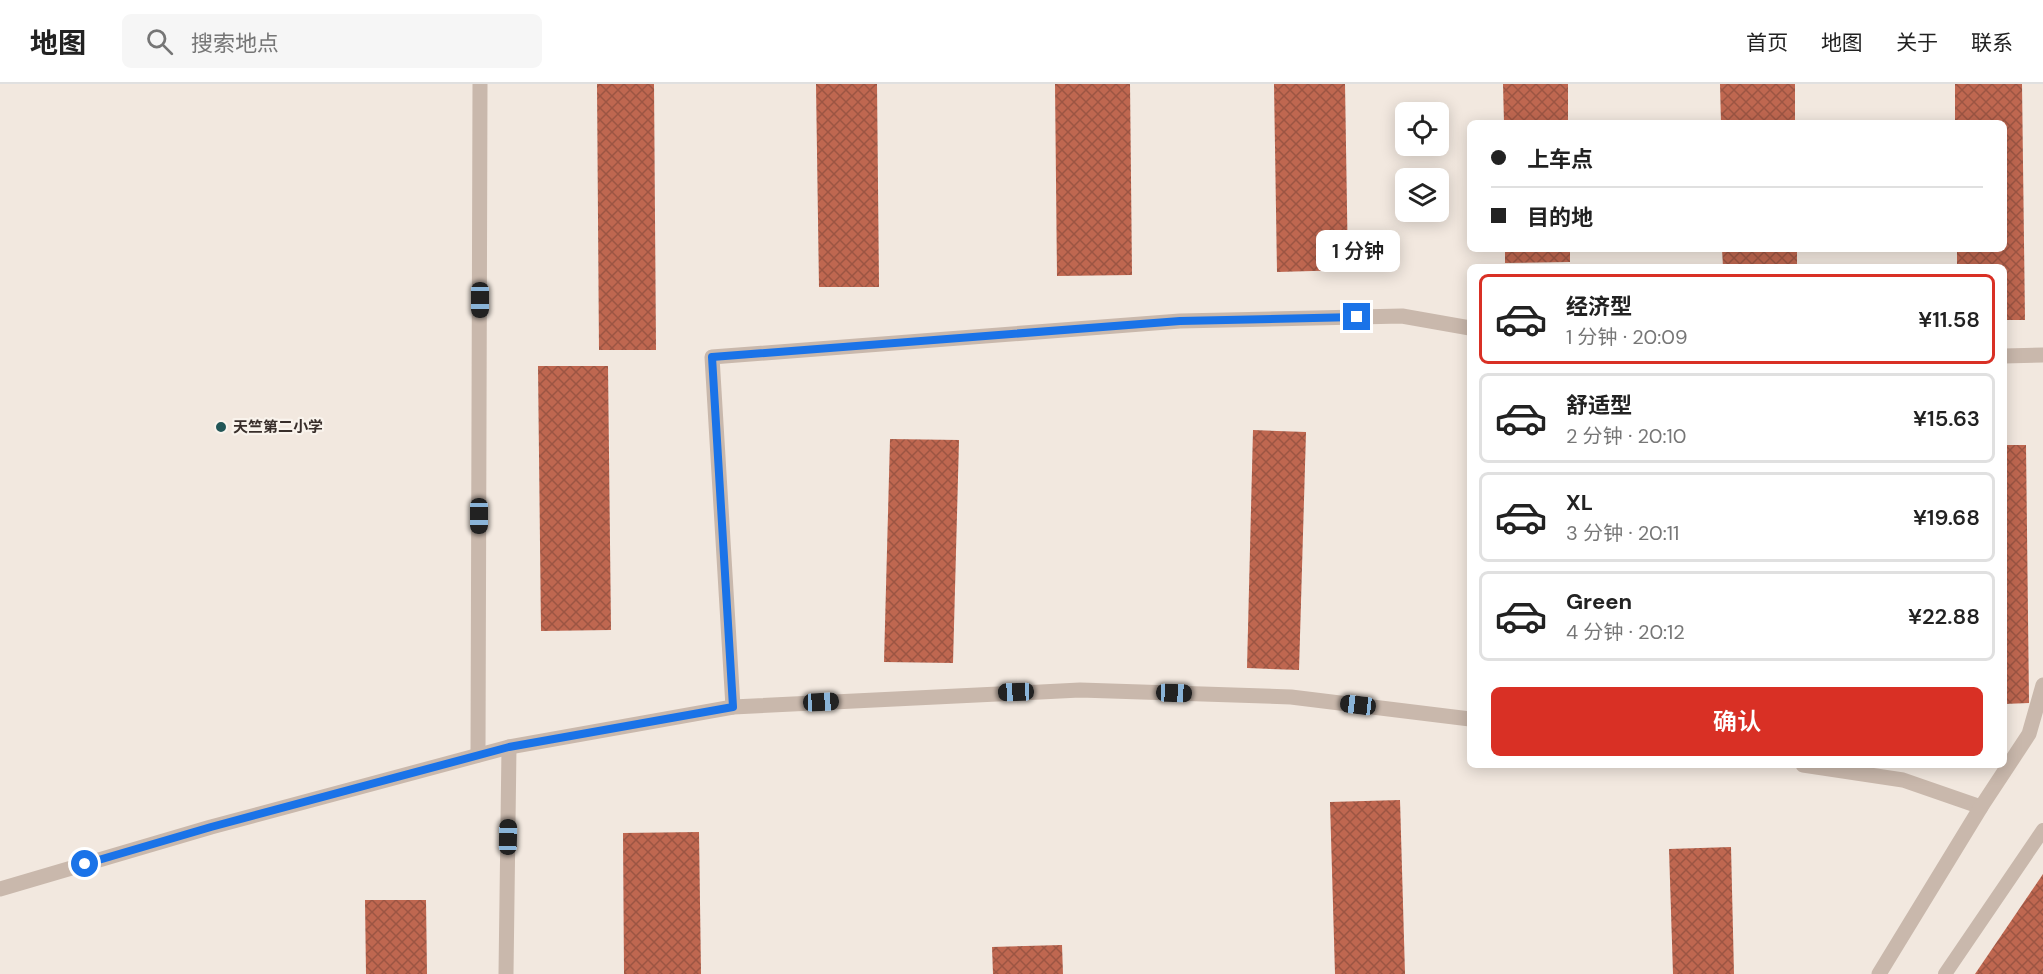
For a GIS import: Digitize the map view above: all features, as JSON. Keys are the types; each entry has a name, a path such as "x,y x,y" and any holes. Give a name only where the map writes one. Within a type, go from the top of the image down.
{"street":[{"path":"478,755 480,84"},
{"path":"733,707 712,357 1180,321 1401,316 1467,327"},
{"path":"2007,356 2043,355"},
{"path":"2007,767 2029,734 2043,685"},
{"path":"0,889 211,827 509,747 733,707 1080,690 1291,697 1467,719"},
{"path":"506,974 509,747"},
{"path":"1823,768 1903,780 1981,807"},
{"path":"1879,974 2007,768"}],"lane":[{"path":"1945,974 2043,830"}],"building":[{"path":"597,84 654,84 656,350 599,350"},
{"path":"816,84 877,84 879,287 819,287"},
{"path":"1055,84 1130,84 1132,275 1057,276"},
{"path":"1274,84 1345,84 1348,270 1277,272"},
{"path":"1503,84 1568,84 1568,120 1504,120"},
{"path":"1720,84 1795,84 1795,120 1721,120"},
{"path":"1955,84 2022,84 2025,320 2007,320 2007,264 1957,264 1957,252 2007,252 2007,120 1955,120"},
{"path":"1505,252 1570,252 1570,262 1505,263"},
{"path":"1722,252 1797,252 1797,264 1723,264"},
{"path":"538,366 608,366 611,630 541,631"},
{"path":"1253,430 1306,432 1299,670 1247,668"},
{"path":"890,439 959,440 953,663 884,662"},
{"path":"2007,445 2026,445 2029,703 2007,704"},
{"path":"1400,800 1405,974 1335,974 1330,802"},
{"path":"699,832 701,974 624,974 623,833"},
{"path":"1731,847 1734,974 1673,974 1669,849"},
{"path":"2043,874 2043,974 1975,974"},
{"path":"365,900 426,900 427,974 366,974"},
{"path":"1062,945 1063,974 993,974 992,947"}],"place":[{"name":"天竺第二小学","path":"221,427"}],"route":[{"path":"85,864 211,827 509,747 733,707 712,357 1180,321 1357,317"}]}
